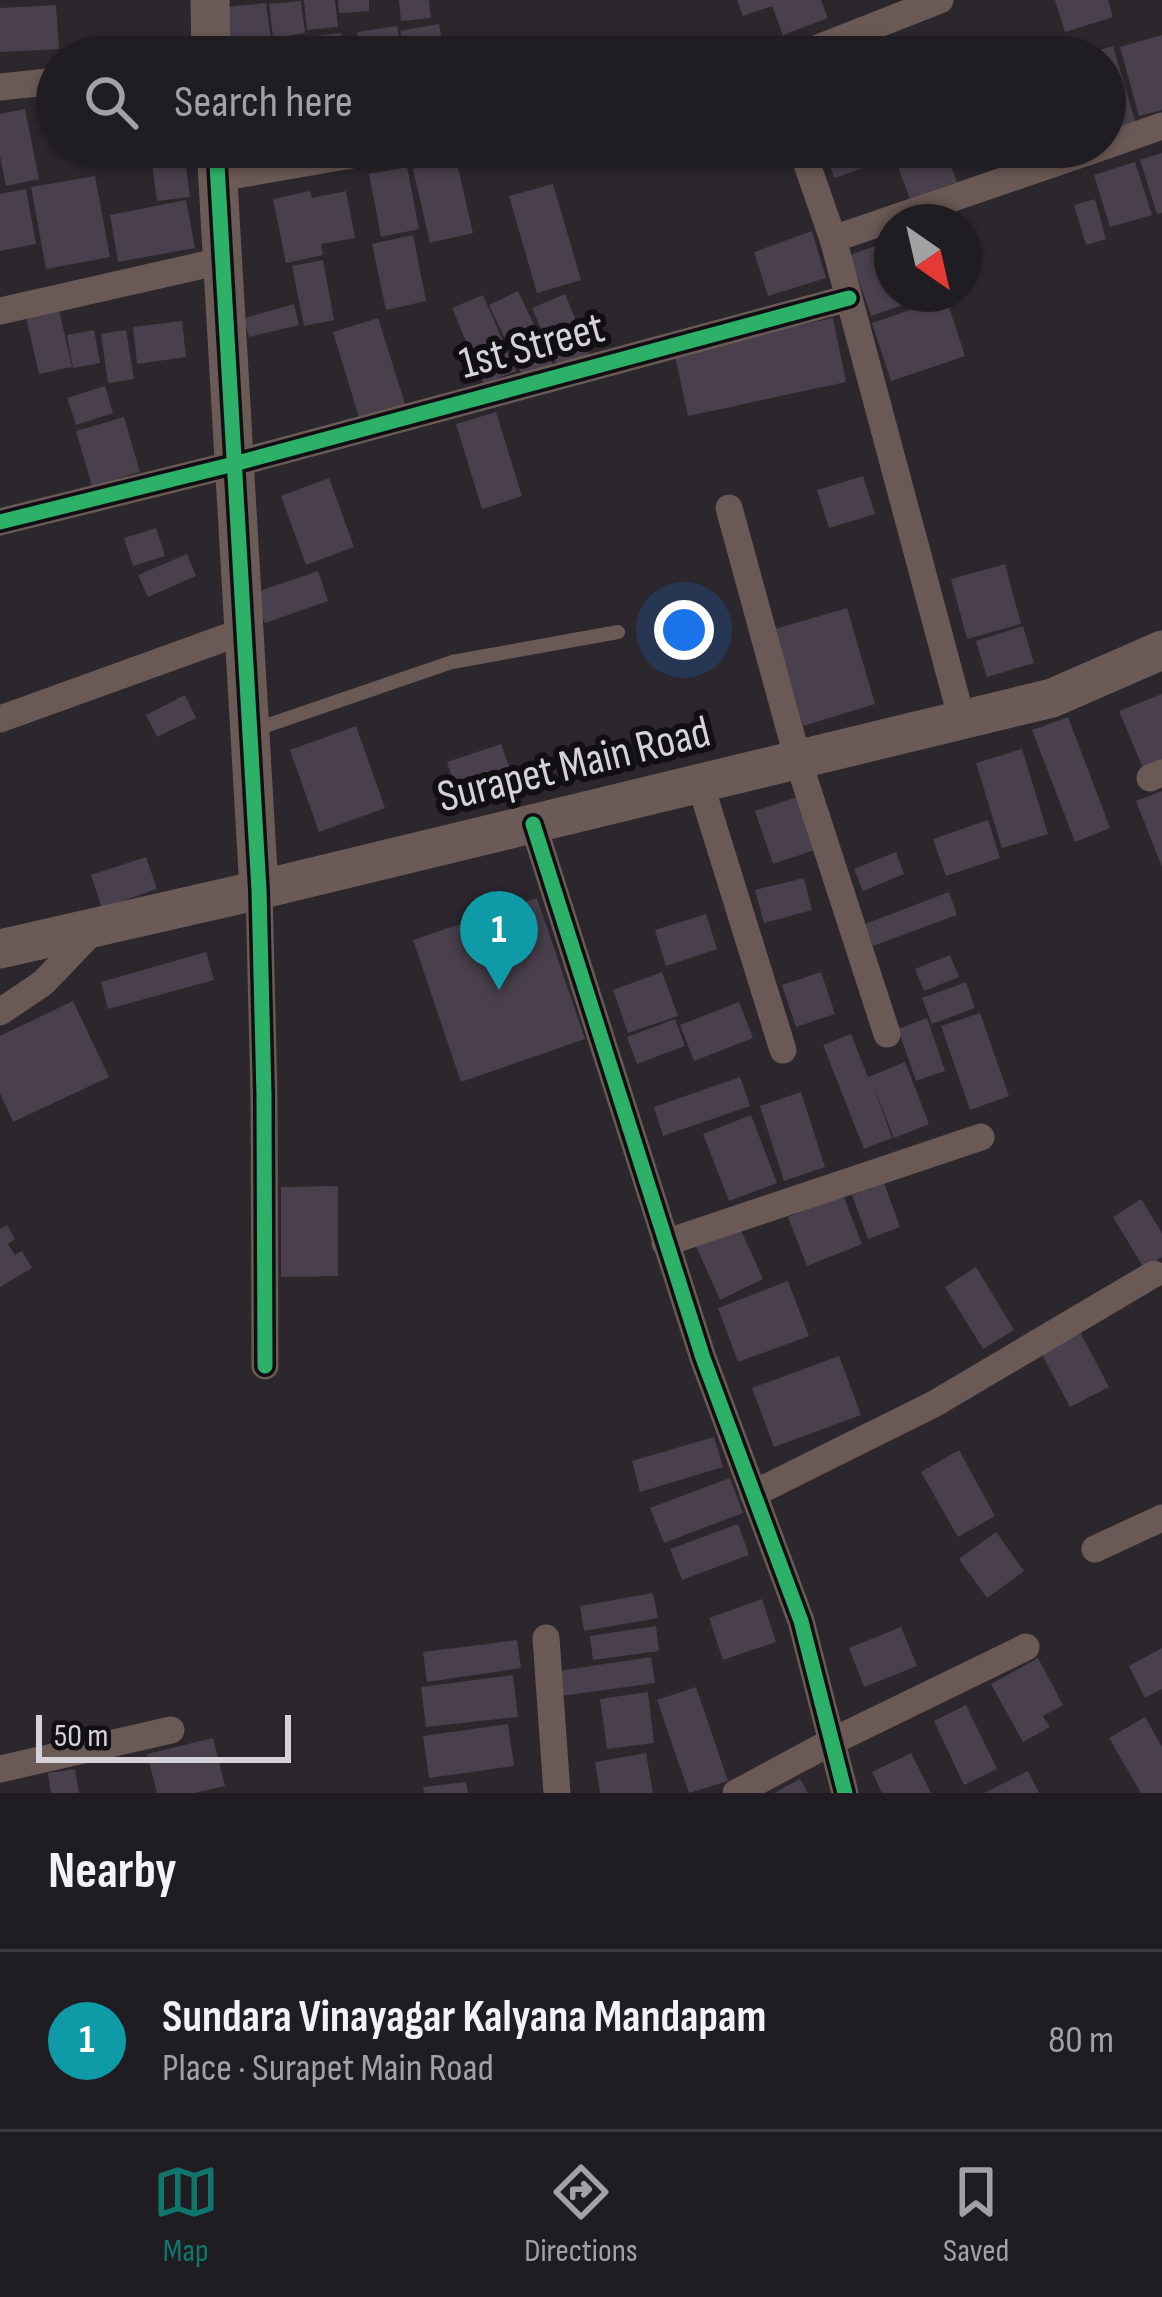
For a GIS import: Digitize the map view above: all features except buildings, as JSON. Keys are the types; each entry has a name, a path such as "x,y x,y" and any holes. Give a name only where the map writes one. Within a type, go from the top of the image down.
{"main road":[{"path":"210,0 211,36"},
{"path":"217,168 259,890"},
{"name":"Surapet Main Road","path":"0,949 1052,698 1162,650"}],"street":[{"path":"848,36 940,0"},
{"path":"0,87 36,84"},
{"path":"1126,139 1162,127"},
{"path":"808,168 833,239 962,720"},
{"path":"833,239 1039,168"},
{"path":"0,311 221,261"},
{"name":"1st Street","path":"0,522 234,464 849,298"},
{"path":"729,508 798,760 886,1034"},
{"path":"0,719 244,631"},
{"path":"700,783 783,1050"},
{"path":"533,824 665,1244 801,1621 845,1793"},
{"path":"259,890 265,1366"},
{"path":"0,1012 43,982 94,929"},
{"path":"665,1244 981,1137"},
{"path":"753,1494 934,1404 1154,1274"},
{"path":"1095,1549 1162,1518"},
{"path":"546,1638 557,1793"},
{"path":"736,1793 1026,1647"},
{"path":"0,1769 172,1730"}],"lane":[{"path":"249,732 452,662 618,632"}],"cycle path":[{"path":"217,168 259,890 265,1366"},
{"path":"0,522 234,464 849,298"},
{"path":"533,824 703,1358 801,1621 845,1793"}],"place":[{"name":"Sundara Vinayagar Kalyana Mandapam","path":"499,990"}]}
